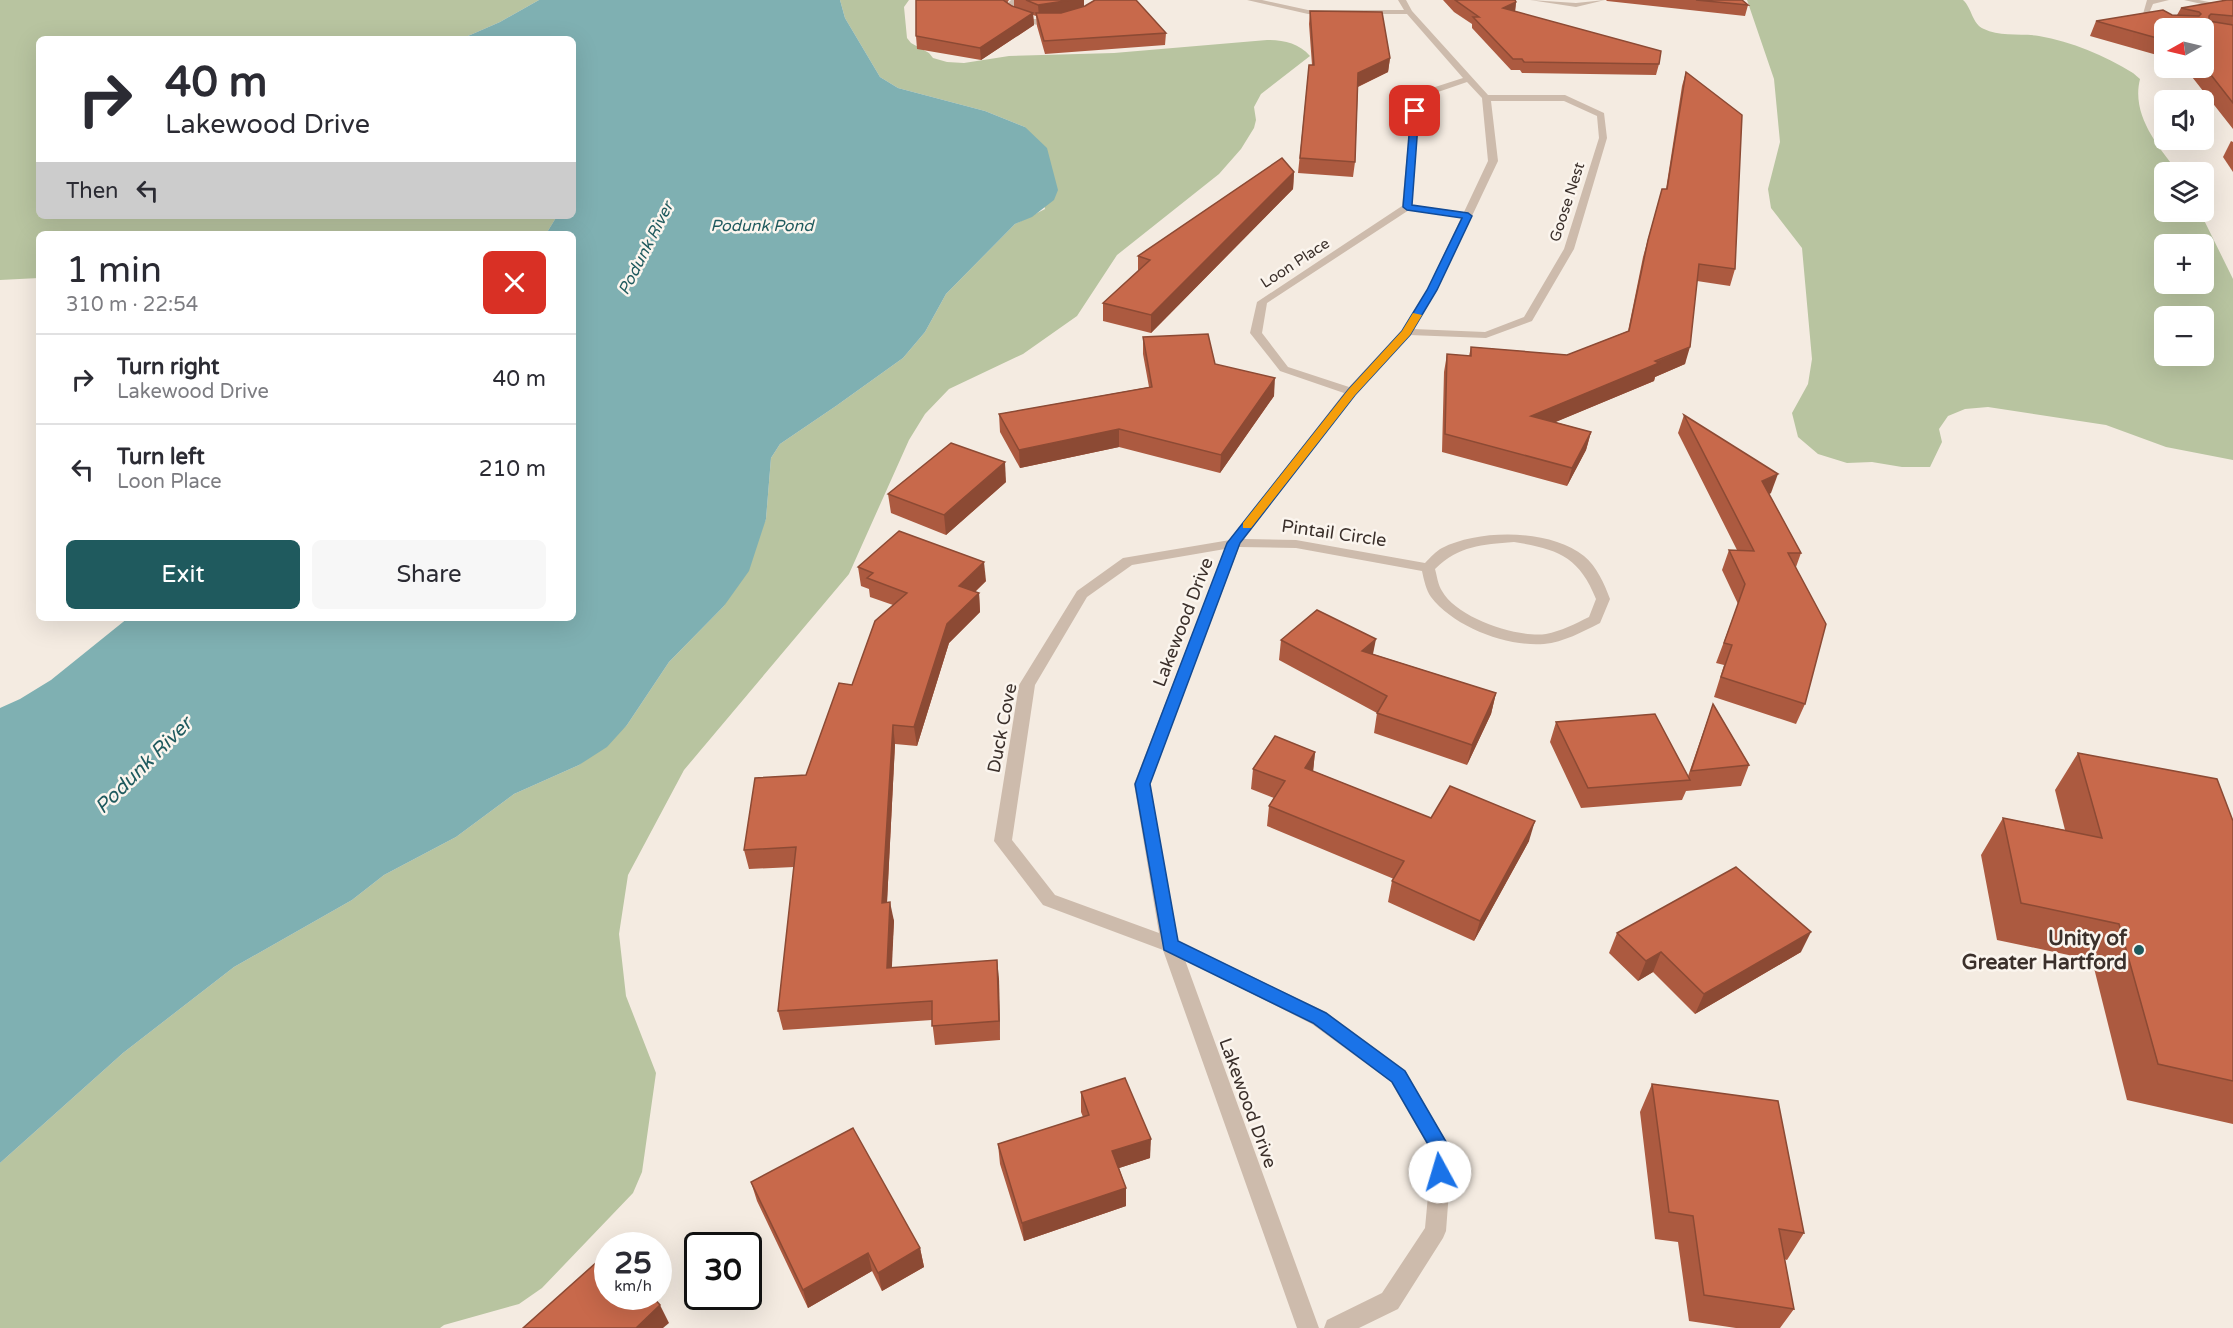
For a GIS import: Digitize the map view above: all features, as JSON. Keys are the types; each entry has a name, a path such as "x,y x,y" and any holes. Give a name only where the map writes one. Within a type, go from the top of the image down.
{"street":[{"path":"1015,0 1007,8 1015,18 1038,22 1068,20"},
{"path":"1251,0 1308,12 1406,3 1486,98"},
{"path":"1534,0 1576,5 1601,0"},
{"path":"2157,18 2146,12 2150,2 2165,0"},
{"path":"2188,0 2233,9"},
{"path":"1468,79 1435,90 1415,111 1407,207 1468,216"},
{"name":"Lakewood Drive","path":"1308,1328 1170,945 1142,784 1234,543 1352,392 1406,332 1432,290 1493,161 1486,98"},
{"name":"Goose Nest","path":"1406,332 1486,334 1528,319 1569,249 1603,138 1600,115 1565,98 1486,98"},
{"name":"Loon Place","path":"1352,392 1284,369 1256,333 1262,302 1407,207"},
{"path":"1514,538 1552,544 1580,558 1597,579 1603,599 1595,620 1569,633 1542,639 1503,635 1466,619 1437,594 1428,568 1446,551 1480,541 1514,538"},
{"name":"Pintail Circle","path":"1234,543 1296,544 1428,568"},
{"name":"Duck Cove","path":"1234,543 1128,561 1082,594 1027,685 1003,841 1049,900 1170,945 1319,1018 1398,1076 1442,1152 1435,1231 1390,1301 1335,1328"}],"green space":[{"path":"0,0 539,0 500,22 468,36 36,36 36,219 555,219 548,231 36,231 36,278 0,280"},
{"path":"840,0 909,0 904,7 907,38 933,58 947,62 964,63 1009,56 1114,53 1267,40 1290,43 1301,48 1310,56 1261,94 1254,107 1256,120 1254,128 1241,149 1219,174 1117,255 1077,316 1023,354 949,389 925,414 909,440 849,574 684,770 628,875 619,934 626,996 656,1073 642,1172 633,1193 542,1288 519,1304 440,1328 0,1328 0,1163 123,1053 234,967 352,900 384,875 456,837 514,794 579,765 627,725 669,662 724,606 766,519 771,458 780,444 903,358 925,332 946,294 1015,224 1045,209 1025,127 985,111 898,88 880,77 845,18"},
{"path":"1747,0 1963,0 1977,23 1984,29 1997,33 2039,36 2064,42 2111,60 2133,73 2140,79 2139,105 2154,139 2154,150 2161,150 2170,162 2154,162 2154,222 2205,222 2211,234 2154,234 2154,294 2214,294 2214,240 2233,279 2233,460 2166,447 2106,425 1988,407 1965,409 1948,416 1939,429 1942,442 1930,467 1902,467 1872,462 1847,463 1818,454 1798,437 1792,413 1808,384 1812,359 1802,248 1771,208 1768,189 1780,142 1774,79"}],"water":[{"name":"Podunk Pond","path":"539,0 840,0 845,18 880,77 898,88 985,111 1025,127 1047,148 1058,190 1054,200 1032,217 1015,224 946,294 925,332 903,358 780,444 771,458 766,519 749,571 724,606 669,662 627,725 607,747 579,765 514,794 456,837 384,875 352,900 234,967 123,1053 0,1163 0,708 51,680 124,621 576,621 576,231 548,231 555,219 576,219 576,36 468,36 500,22"}],"building":[{"path":"916,0 1003,0 1012,6 1033,13 980,48 916,36"},
{"path":"1026,0 1071,0 1038,5"},
{"path":"1095,0 1136,0 1166,33 1044,41 1036,13 1061,13 1085,6"},
{"path":"1455,0 1515,0 1516,2 1503,8 1661,51 1659,64 1524,62 1522,59 1513,59 1473,17 1479,17"},
{"path":"1696,0 1742,0 1748,5"},
{"path":"2233,0 2233,16 2211,14 2209,18 2154,18 2154,37 2096,21 2163,10 2172,15 2199,16 2201,14 2181,8"},
{"path":"1310,11 1382,12 1390,58 1358,73 1355,162 1300,158 1309,65 1314,65"},
{"path":"2214,22 2233,25 2233,103 2213,78"},
{"path":"1686,72 1742,115 1735,269 1699,264 1690,347 1655,361 1659,363 1531,416 1591,432 1572,468 1445,434 1447,354 1471,356 1471,347 1567,355 1629,331 1648,240 1662,189 1667,189"},
{"path":"1282,158 1294,172 1151,315 1103,303 1150,260 1138,256"},
{"path":"1208,334 1215,364 1275,378 1221,455 1119,429 1019,450 999,414 1152,387 1143,337"},
{"path":"1684,415 1778,474 1762,481 1801,553 1788,553 1826,624 1805,704 1721,677 1732,645 1724,643 1745,584 1729,550 1754,551"},
{"path":"951,443 1005,462 944,515 888,494"},
{"path":"899,531 984,562 959,586 979,593 947,624 914,727 893,725 882,903 890,902 887,968 997,960 999,1021 932,1026 932,1001 778,1011 796,847 744,850 755,778 806,775 839,683 852,685 875,621 907,593 867,578 873,573 858,567"},
{"path":"1317,610 1376,639 1362,651 1496,693 1472,745 1377,713 1387,696 1281,640"},
{"path":"1713,704 1749,765 1691,771"},
{"path":"1655,714 1690,780 1588,788 1556,722"},
{"path":"1275,736 1315,752 1305,768 1431,818 1450,786 1535,821 1480,921 1392,881 1404,861 1269,806 1285,781 1253,769"},
{"name":"Unity of Greater Hartford","path":"2078,753 2217,779 2233,821 2233,1081 2158,1064 2119,924 2021,903 2003,818 2102,838"},
{"path":"1736,867 1811,932 1704,994 1661,952 1646,961 1617,933"},
{"path":"1125,1078 1151,1139 1112,1151 1126,1188 1022,1223 998,1144 1089,1115 1081,1092"},
{"path":"1652,1084 1778,1101 1804,1233 1779,1229 1794,1309 1704,1295 1693,1216 1669,1212"},
{"path":"853,1128 920,1248 878,1273 868,1253 803,1290 751,1182"},
{"path":"594,1265 594,1310 655,1310 636,1328 523,1328"}],"slow traffic":[{"path":"1247,526 1352,392 1406,332 1417,315"}],"place":[{"name":"Unity of Greater Hartford","path":"2139,950"}],"route":[{"path":"1415,111 1407,207 1468,216 1432,290 1406,332 1352,392 1234,543 1142,784 1170,945 1319,1018 1398,1076 1442,1152 1440,1172"}],"water label":[{"name":"Podunk River","path":"645,248"},
{"name":"Podunk River","path":"143,765"}]}
